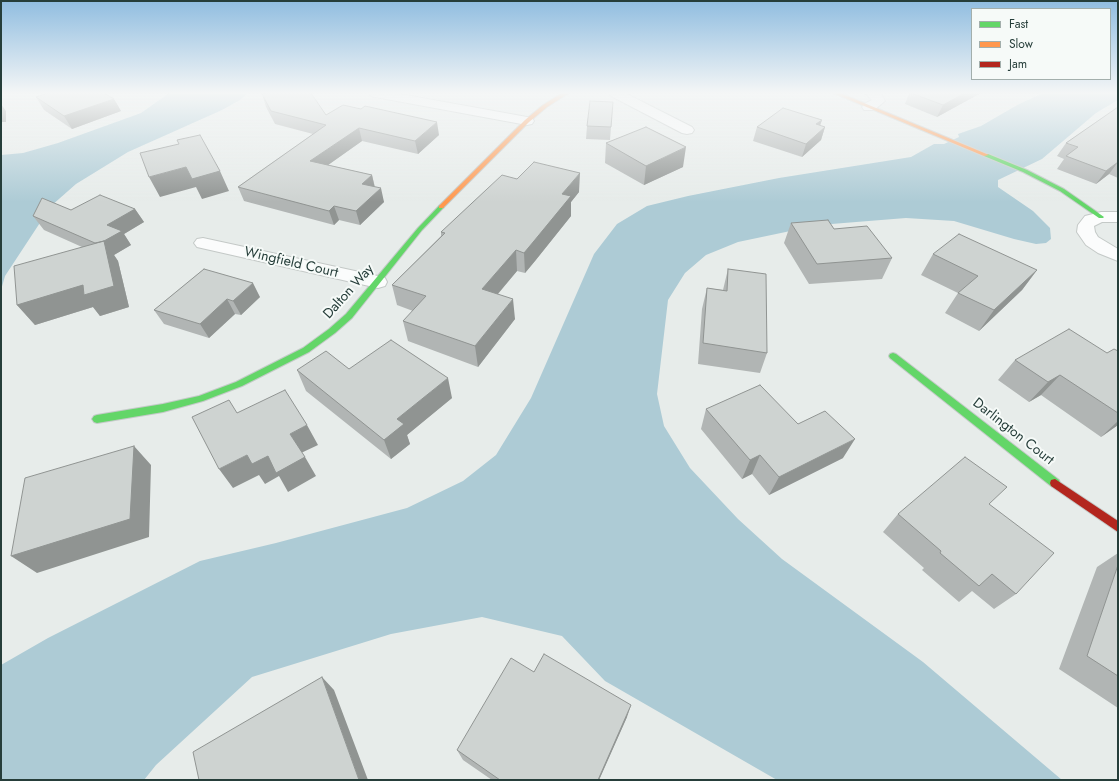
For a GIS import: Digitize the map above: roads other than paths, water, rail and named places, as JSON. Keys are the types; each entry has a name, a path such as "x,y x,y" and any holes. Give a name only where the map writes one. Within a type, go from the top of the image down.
{"street":[{"name":"Dalton Way","path":"97,419 162,408 200,398 240,384 306,350 332,331 349,316 420,229 518,129"},
{"path":"925,129 1025,171 1110,217"},
{"path":"1110,217 1091,220 1086,225 1086,232 1092,241 1104,250 1118,256"},
{"name":"Wingfield Court","path":"203,243 378,282"},
{"name":"Darlington Court","path":"893,356 1066,491 1118,527"}],"water":[{"path":"95,129 178,129 128,152 76,184 51,206 5,276 1,290 1,155 23,153 58,143"},
{"path":"971,129 1077,129 1042,159 998,180 998,187 1033,211 1050,228 1051,239 1046,243 1036,244 954,221 906,218 819,225 738,242 706,255 685,273 668,300 657,394 664,426 690,468 738,519 782,559 923,662 1062,780 777,780 605,681 562,636 482,617 391,634 252,677 156,765 144,780 1,780 1,665 48,638 200,561 276,543 407,508 463,481 496,455 531,398 594,254 617,224 647,206 688,196 779,178 911,157 934,144 944,144 959,137 958,134"}]}
